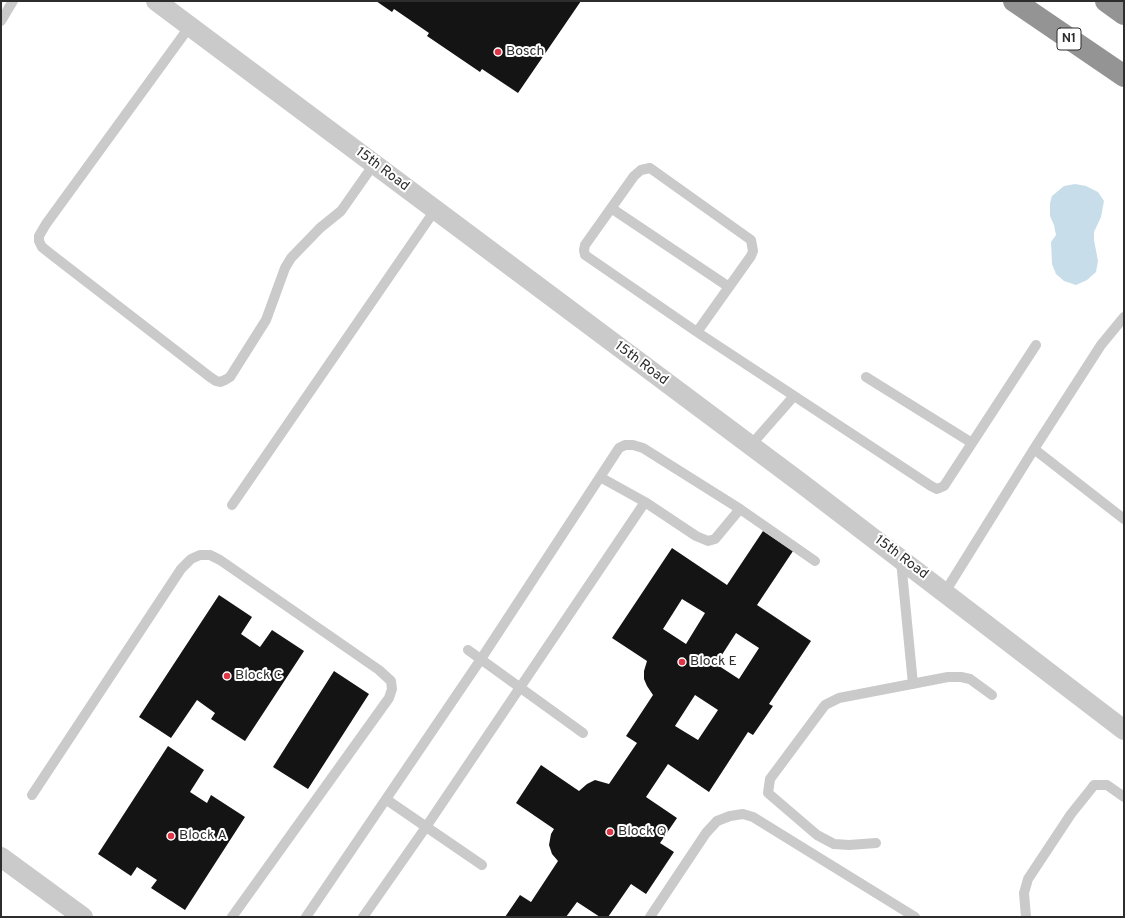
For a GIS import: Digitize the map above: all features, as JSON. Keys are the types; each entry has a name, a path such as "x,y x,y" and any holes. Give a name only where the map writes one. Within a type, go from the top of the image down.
{"highway":[{"name":"N1","path":"1014,1 1124,76"},
{"path":"1106,1 1124,14"}],"street":[{"name":"15th Road","path":"156,1 751,445 946,592 1124,730"},
{"path":"1,856 83,917"}],"lane":[{"path":"1,21 13,1"},
{"path":"190,26 46,224 39,236 39,241 42,247 52,255 210,377 220,382 230,376 266,320 285,268 291,258 315,233 342,211 374,164"},
{"path":"698,332 751,256 753,251 751,240 650,168 641,170 634,176 585,245 585,255 698,332 931,486 938,489 944,486 1036,345"},
{"path":"611,208 729,287"},
{"path":"232,505 435,210"},
{"path":"946,592 1100,345 1124,317"},
{"path":"866,376 972,443"},
{"path":"751,445 794,396"},
{"path":"306,917 387,800 619,448 625,445 637,446 740,509 815,561"},
{"path":"1034,449 1124,520"},
{"path":"600,477 645,502 696,536 708,541 715,539 740,509"},
{"path":"363,917 426,827 645,502"},
{"path":"32,796 181,569 191,559 200,555 210,555 220,560 380,670 391,681 392,689 389,698 232,917"},
{"path":"901,559 913,684"},
{"path":"468,650 583,733"},
{"path":"876,843 850,845 834,844 817,835 768,793 770,779 825,705 839,698 948,677 962,677 970,679 992,695"},
{"path":"1026,917 1024,893 1028,879 1072,814 1091,789 1097,785 1107,785 1124,797"},
{"path":"387,800 482,865"},
{"path":"650,917 709,829 717,822 730,816 743,814 753,817 915,917"}],"water":[{"path":"1075,184 1086,186 1098,192 1104,201 1101,217 1094,232 1098,261 1096,272 1087,280 1076,285 1064,281 1056,274 1052,264 1051,242 1056,235 1050,216 1050,203 1052,196 1064,186"}],"building":[{"name":"Bosch","path":"376,1 581,1 518,93 482,69 480,72 427,36 429,33 394,9 392,12"},
{"path":"763,531 793,551 757,605 811,641 769,704 773,706 753,735 748,732 709,792 668,764 646,797 677,818 660,843 674,852 646,894 631,884 608,917 600,917 577,902 566,917 505,917 520,895 531,902 558,861 552,854 549,845 551,834 554,829 516,803 541,765 579,791 587,784 595,780 609,784 637,743 626,736 653,695 644,679 644,671 647,661 612,638 672,548 727,585","holes":["682,599 705,613 686,644 663,629","736,633 759,648 739,679 716,664","695,695 718,710 698,740 675,726"]},
{"name":"Block C","path":"219,595 252,617 241,634 260,647 272,630 304,651 245,741 211,719 215,713 197,700 171,738 139,717"},
{"path":"334,671 369,694 308,789 273,767"},
{"name":"Block A","path":"168,746 204,770 190,792 207,803 211,795 245,817 185,910 151,888 157,880 137,867 131,876 98,854"}],"place":[{"name":"Bosch","path":"498,52"},
{"name":"Block E","path":"682,662"},
{"name":"Block C","path":"227,676"},
{"name":"Block Q","path":"610,832"},
{"name":"Block A","path":"171,836"}]}
